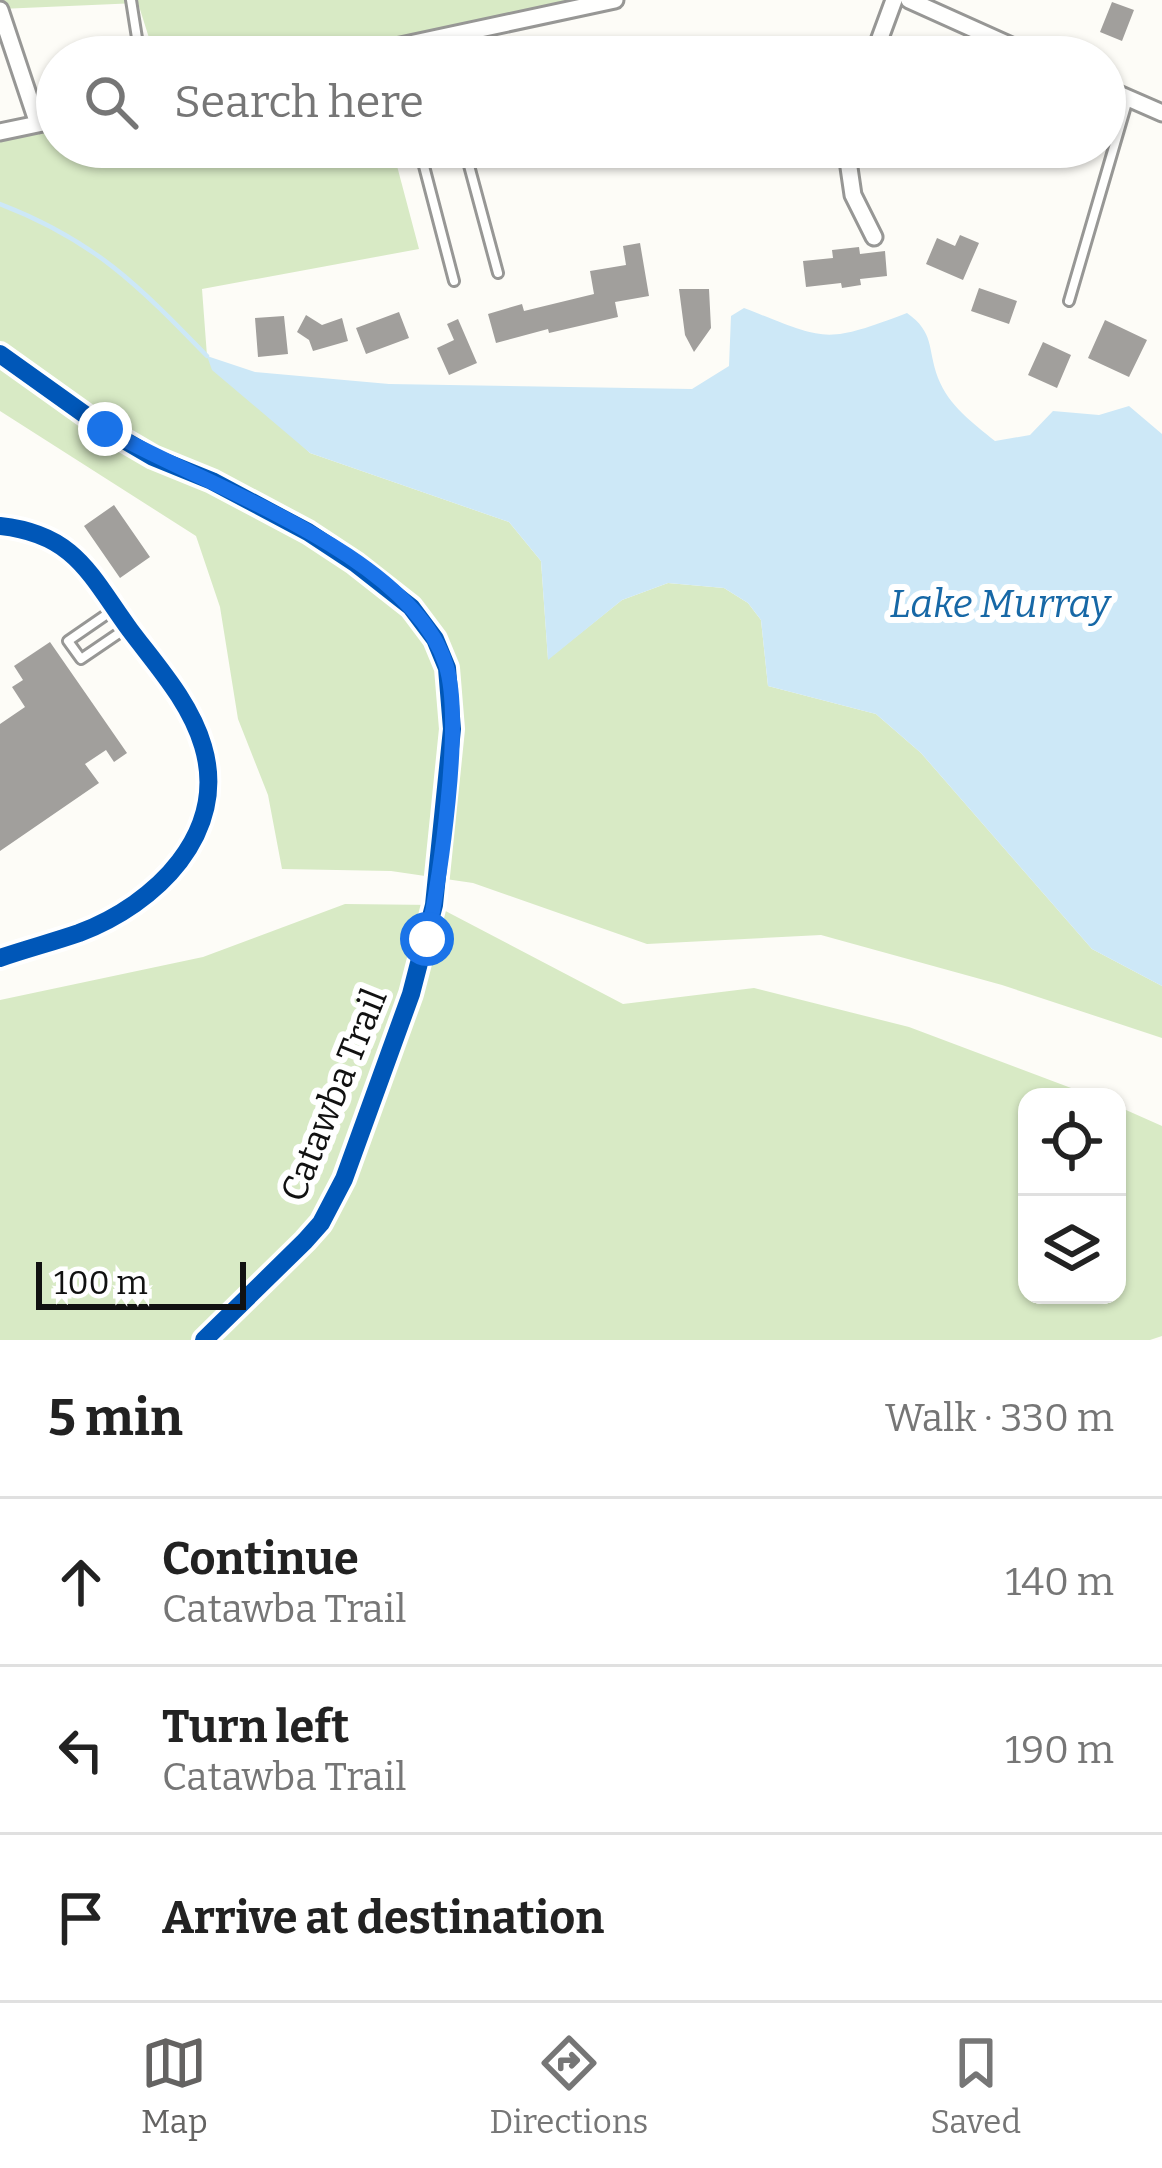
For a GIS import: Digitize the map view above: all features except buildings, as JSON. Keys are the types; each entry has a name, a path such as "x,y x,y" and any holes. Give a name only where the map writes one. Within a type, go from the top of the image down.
{"street":[{"path":"444,36 614,0"},
{"path":"881,36 894,0"},
{"path":"909,0 989,36"},
{"path":"0,10 36,118"},
{"path":"1128,98 1162,113"},
{"path":"0,132 36,124"},
{"path":"849,168 853,196 874,237"},
{"name":"Catawba Trail","path":"0,354 105,429 308,532 355,563 411,607 435,639 447,668 452,729 434,905 411,994 370,1109 336,1198 321,1222 204,1340"},
{"path":"0,526 71,550 187,707 203,744 212,784 202,829 178,866 135,902 84,931 0,958"}],"lane":[{"path":"131,0 137,36"},
{"path":"1126,105 1128,98"},
{"path":"424,168 454,281"},
{"path":"470,168 498,273"},
{"path":"1069,302 1108,168"},
{"path":"115,609 68,641 81,659 128,627"}],"green space":[{"path":"0,0 615,0 459,36 148,36 138,3 0,9"},
{"path":"36,124 36,168 398,168 419,249 202,289 207,356 310,453 509,522 541,561 548,659 622,600 668,583 724,588 748,603 761,620 768,686 876,714 921,753 1092,949 1162,986 1162,1038 1002,985 821,935 647,944 473,883 391,871 282,869 268,795 238,719 220,607 196,536 0,411 0,132"},
{"path":"345,904 434,905 623,1004 754,988 909,1027 1071,1088 1018,1088 1018,1304 1126,1304 1126,1110 1162,1126 1162,1336 1150,1340 0,1340 0,1000 203,957"}],"water":[{"name":"Lake Murray","path":"744,308 825,335 858,330 907,313 926,334 948,397 995,441 1030,435 1053,411 1099,415 1129,406 1162,434 1162,986 1092,949 921,753 876,714 768,686 761,620 748,603 724,588 668,583 622,600 548,660 541,561 509,522 310,453 212,370 207,356 255,372 389,384 692,389 729,366 731,316"}],"waterway":[{"path":"0,204 89,249 159,307 207,356"}],"cycle path":[{"path":"0,354 105,429 308,532 355,563 411,607 435,639 447,668 452,729 434,905 411,994 344,1179 321,1223 204,1340"},
{"path":"0,526 46,538 64,548 91,575 181,699 203,746 208,778 205,808 195,836 159,884 108,920 0,958"}],"route":[{"path":"105,429 308,532 396,593 435,639 447,668 452,729 439,877 427,939"}]}
